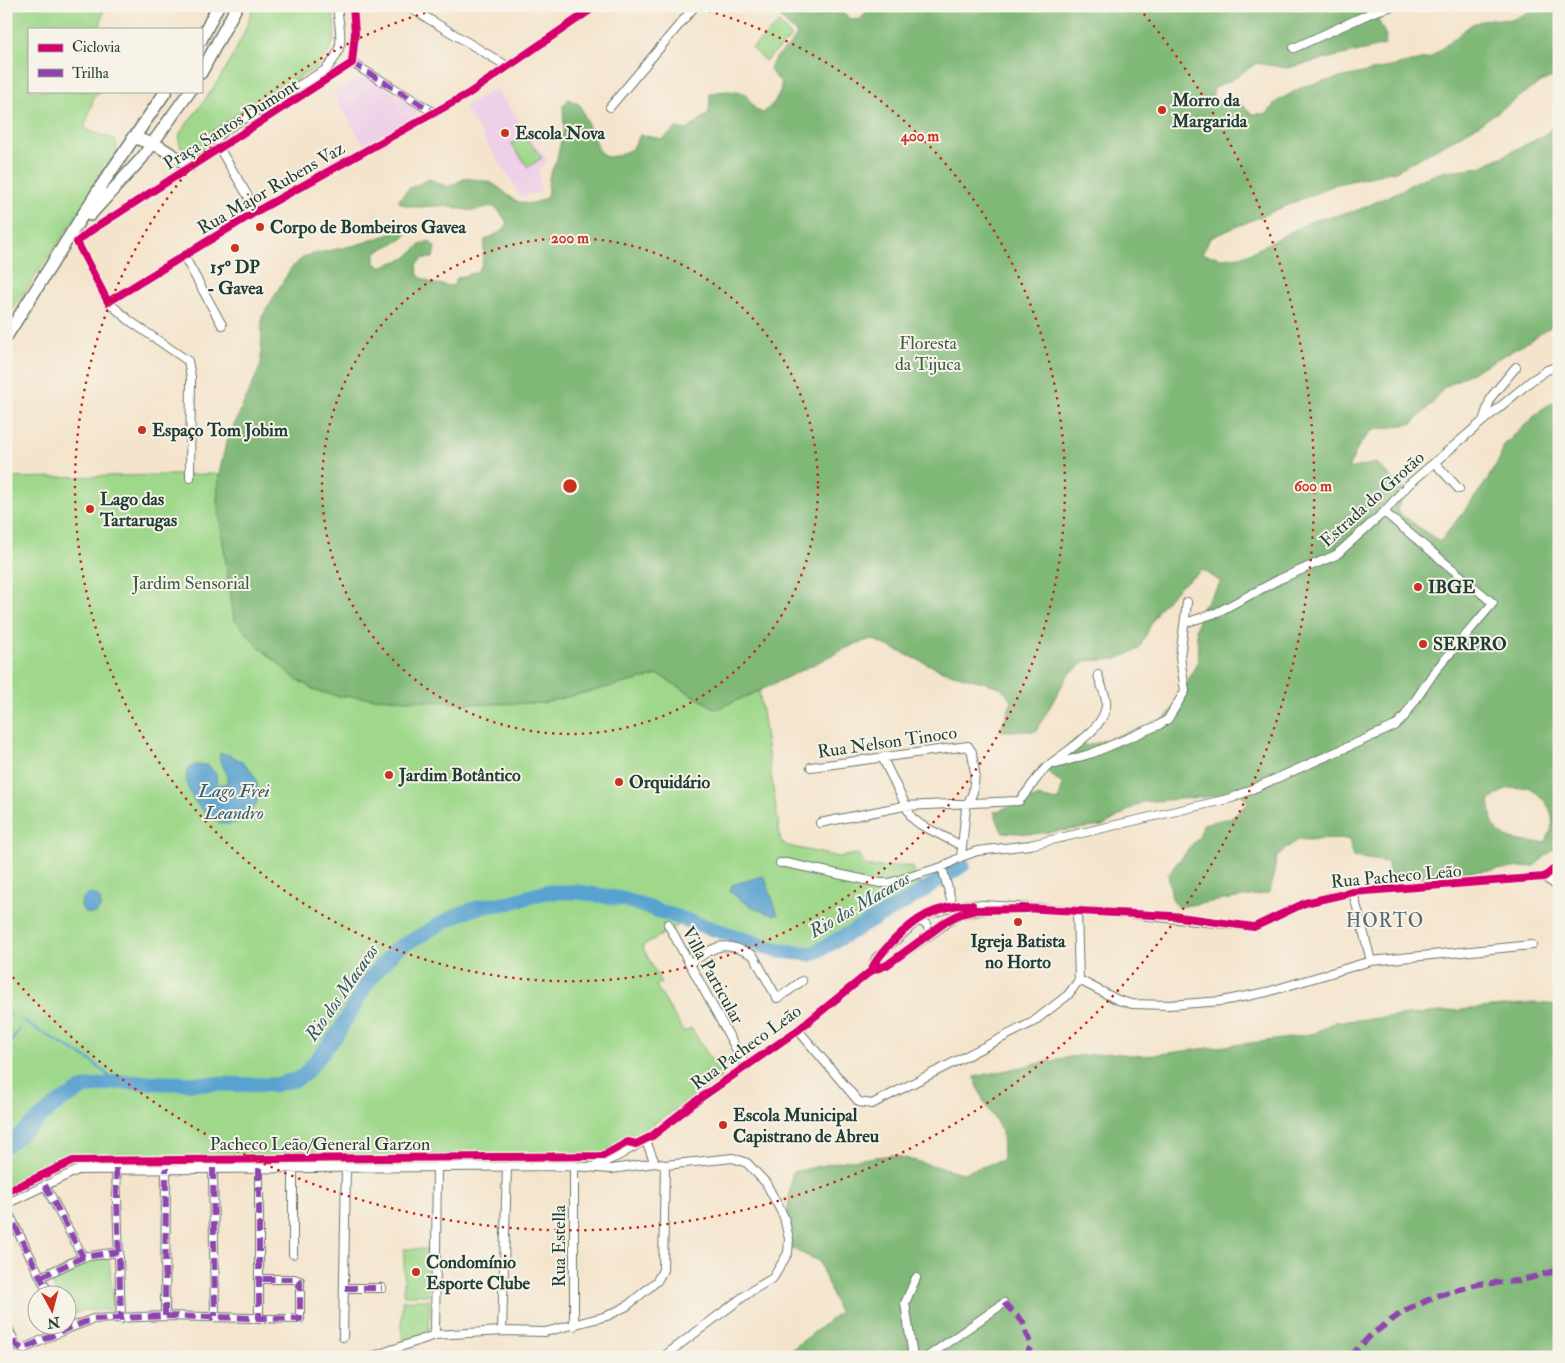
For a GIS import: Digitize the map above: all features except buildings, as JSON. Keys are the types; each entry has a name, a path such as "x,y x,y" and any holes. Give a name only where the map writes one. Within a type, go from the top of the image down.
{"main road":[{"path":"202,38 218,6"},
{"path":"202,71 225,33 237,6"},
{"path":"6,337 75,238 133,138 165,92"},
{"path":"75,238 153,144 189,92"},
{"path":"133,138 153,144 190,166"}],"street":[{"name":"Praça Santos Dumont","path":"219,148 217,138 226,130 325,70 336,59 340,49 338,6"},
{"path":"353,6 355,33 352,64 435,112"},
{"name":"Rua Major Rubens Vaz","path":"108,302 257,211 468,94 506,66 596,6"},
{"path":"610,107 695,6"},
{"path":"1294,48 1373,12 1393,6"},
{"path":"409,7 506,66"},
{"name":"Praça Santos Dumont","path":"75,238 89,232 352,64"},
{"path":"219,148 257,211"},
{"path":"75,238 108,302 130,321 188,361 191,377 190,478"},
{"path":"184,256 222,325"},
{"path":"1483,421 1492,397 1516,366"},
{"name":"Estrada do Grotão","path":"1185,623 1216,613 1280,579 1332,558 1384,512 1408,485 1483,421 1531,381 1547,370 1559,366"},
{"path":"1435,463 1459,489"},
{"path":"780,863 786,862 880,883 889,883 942,867 977,851 1030,846 1232,798 1395,726 1404,718 1435,671 1492,603 1384,512"},
{"path":"1049,765 1093,753 1159,725 1168,719 1185,691 1180,658 1188,602"},
{"path":"820,822 904,806 1019,801 1049,765 1078,745 1101,718 1106,710 1106,700 1098,675"},
{"name":"Rua Nelson Tinoco","path":"811,767 968,746 972,752 974,773 970,802"},
{"path":"882,758 904,806 921,825 962,846"},
{"path":"961,857 966,808 970,802"},
{"path":"1559,866 1544,877 1559,887"},
{"path":"942,867 951,907 947,922"},
{"name":"Rua Pacheco Leão","path":"871,971 876,958 916,921 926,915 966,904 1077,912 1172,916 1254,927 1305,903 1353,892 1544,877"},
{"path":"1353,892 1371,961"},
{"name":"Rua Pacheco Leão","path":"588,1169 618,1156 645,1139 798,1030 871,971 887,964 960,914 977,910 1028,909"},
{"path":"798,1030 859,1102 872,1104 1033,1022 1068,995 1079,980 1077,912"},
{"path":"916,921 927,924 930,935"},
{"name":"Villa Particular","path":"668,924 691,963 746,1067"},
{"path":"1079,980 1112,998 1132,1004 1169,1005 1222,1001 1258,994 1371,961 1532,945"},
{"path":"691,963 715,947 728,946 754,955 777,998 780,998 802,981"},
{"path":"645,1139 655,1163"},
{"path":"46,1286 6,1206 74,1171 116,1168 293,1167 574,1166 588,1169 611,1169 655,1163 665,1165 734,1158 742,1159 766,1183 784,1217 789,1239 788,1253 773,1278 751,1291 663,1357"},
{"path":"370,1357 435,1335 502,1331 545,1332 574,1326 612,1314 626,1306 658,1281 663,1270 665,1165"},
{"name":"Rua Estella","path":"574,1166 574,1326"},
{"path":"293,1167 293,1254"},
{"path":"343,1337 346,1167"},
{"path":"435,1335 437,1167"},
{"path":"502,1331 507,1167"},
{"path":"116,1168 121,1319"},
{"path":"165,1316 166,1168"},
{"path":"212,1168 215,1316"},
{"path":"259,1168 259,1318"},
{"path":"44,1185 83,1257"},
{"path":"42,1277 83,1257 119,1252"},
{"path":"913,1357 905,1303 916,1278"},
{"path":"78,1324 93,1319 165,1316 215,1316 295,1320 301,1317 300,1281 294,1279 260,1279"},
{"path":"345,1288 382,1288"},
{"path":"927,1357 1004,1304"},
{"path":"6,1324 16,1345 23,1349 48,1336"}],"shaded area":[{"path":"366,76 421,109 415,117 364,144 332,93"},
{"name":"Escola Nova","path":"496,89 548,160 539,171 541,193 521,196 464,107"}],"green space":[{"path":"6,6 105,6 99,28 28,28 28,92 101,92 94,97 85,126 86,130 114,139 117,144 116,158 6,320"},
{"path":"253,6 332,6 335,32 332,46 317,67 209,133 207,136 213,147 195,153 184,150 179,140 180,133 223,73 240,41"},
{"name":"Floresta da Tijuca","path":"786,6 833,6 851,19 860,20 871,6 1389,6 1378,20 1386,36 1385,45 1287,68 1257,63 1231,80 1214,88 1212,99 1242,104 1252,114 1267,114 1276,102 1304,86 1430,58 1472,24 1490,19 1512,20 1540,6 1559,6 1559,74 1541,82 1474,128 1396,171 1337,184 1210,238 1202,254 1224,258 1246,255 1312,221 1356,211 1402,190 1416,181 1445,171 1481,167 1543,136 1559,122 1559,321 1523,345 1443,388 1433,403 1413,423 1371,431 1358,447 1348,469 1376,463 1406,491 1396,511 1440,542 1484,485 1500,458 1504,445 1542,409 1559,399 1559,845 1534,866 1389,880 1388,862 1353,857 1349,839 1297,840 1277,856 1270,893 1177,907 1172,898 1168,874 1199,837 1203,824 1230,818 1249,803 1241,794 1142,802 1103,826 1033,834 1002,832 994,812 1038,797 1058,801 1063,785 1047,771 1076,738 1087,746 1163,721 1179,701 1199,658 1196,628 1201,609 1221,582 1203,570 1181,585 1158,610 1139,649 1117,659 1086,661 1068,675 1036,731 1000,731 1012,701 1000,687 943,671 872,639 855,644 759,691 716,709 659,675 542,703 483,704 338,696 316,691 296,679 257,645 234,618 217,501 219,474 226,443 261,365 262,317 291,268 305,256 356,245 400,231 407,234 402,239 375,253 375,263 380,267 406,258 420,245 429,241 435,247 433,258 424,258 417,264 418,276 434,284 453,286 457,278 477,272 482,264 485,240 504,230 507,223 502,214 493,207 465,210 444,206 408,206 398,201 408,189 429,179 448,187 466,178 482,180 493,184 512,198 526,204 547,197 549,177 557,159 564,127 563,106 569,99 580,105 599,151 606,157 616,156 632,149 640,135 663,139 676,128 687,130 709,113 710,94 728,91 745,94 756,110 763,113 776,99 781,87 781,82 770,69 772,64 791,44 797,34 781,19 781,13","holes":["1529,787 1547,804 1552,818 1550,834 1545,842 1514,840 1500,833 1492,821 1489,801 1505,789"]},
{"path":"779,23 792,37 765,61 752,48"},
{"path":"524,135 542,158 528,167 511,144"},
{"name":"Jardim Botântico","path":"219,474 217,501 234,618 257,645 296,679 316,691 338,696 483,704 542,703 659,675 716,709 759,691 781,842 788,846 839,857 858,854 866,867 911,866 922,888 810,953 691,918 642,946 661,983 656,986 684,1032 691,1028 722,1076 666,1116 603,1154 74,1158 6,1189 6,478"},
{"path":"1534,1003 1559,1005 1559,1357 782,1357 839,1313 819,1261 790,1248 786,1226 792,1172 844,1161 892,1155 963,1173 1003,1160 1002,1131 984,1102 974,1077 1069,1057 1111,1053 1143,1056 1283,1039 1315,1033 1335,1022"},
{"name":"Condomínio Esporte Clube","path":"404,1249 428,1249 429,1295 404,1295"},
{"path":"109,1258 114,1310 84,1310 78,1312 78,1286 53,1286 49,1276 84,1260"},
{"path":"430,1299 429,1331 402,1343 402,1301"}],"water":[{"name":"Lago Frei Leandro","path":"220,753 236,758 243,763 254,776 257,783 257,801 253,810 245,817 230,824 217,822 206,814 194,800 186,778 188,769 195,765 208,765 216,774 217,785 227,783 227,774 219,758"},
{"path":"762,876 765,878 778,915 766,913 752,907 730,891 732,885"},
{"path":"91,894 98,897 101,904 98,911 91,914 84,911 81,904 84,897"}],"waterway":[{"name":"Rio dos Macacos","path":"6,1146 59,1102 84,1088 116,1082 274,1085 295,1080 304,1075 336,1036 370,979 396,949 457,915 479,907 511,902 546,892 578,892 623,899 779,951 812,954 907,901 963,865"},
{"path":"6,1012 11,1015"},
{"path":"22,1021 90,1060 116,1082"},
{"path":"8,1046 20,1028"}],"marked path":[{"path":"352,63 435,113"},
{"path":"116,1168 121,1319"},
{"path":"165,1316 166,1168"},
{"path":"213,1168 215,1316"},
{"path":"259,1168 259,1318"},
{"path":"45,1185 83,1257"},
{"path":"6,1208 45,1286"},
{"path":"41,1277 83,1257 119,1252"},
{"path":"1350,1357 1371,1335 1404,1311 1439,1295 1478,1284 1519,1281 1559,1270"},
{"path":"78,1325 93,1319 165,1316 300,1319 300,1281 294,1279 260,1279"},
{"path":"345,1288 382,1288"},
{"path":"1004,1303 1023,1322 1031,1347 1024,1357"},
{"path":"6,1324 16,1345 23,1349 51,1336"}],"cycle path":[{"path":"353,6 355,33 352,63 89,232 77,242 108,302 257,211 468,94 596,6"},
{"path":"1022,908 1172,916 1254,927 1305,903 1353,892 1544,877 1559,865"},
{"path":"871,971 887,948 919,919 942,909 960,905 972,905"},
{"name":"Pacheco Leão/General Garzon","path":"6,1192 73,1161 603,1156 628,1142 636,1144 652,1136 699,1099 798,1030 871,971 887,965 947,921 960,914 977,910 1028,909"}],"place":[{"name":"Morro da Margarida","path":"1162,110"},
{"name":"Escola Nova","path":"505,133"},
{"name":"Corpo de Bombeiros Gavea","path":"260,227"},
{"name":"15º DP - Gavea","path":"235,248"},
{"name":"Espaço Tom Jobim","path":"142,430"},
{"name":"Lago das Tartarugas","path":"90,509"},
{"name":"IBGE","path":"1418,587"},
{"name":"SERPRO","path":"1423,644"},
{"name":"Jardim Botântico","path":"389,775"},
{"name":"Orquidário","path":"619,782"},
{"name":"Igreja Batista no Horto","path":"1018,922"},
{"name":"Escola Municipal Capistrano de Abreu","path":"723,1125"},
{"name":"Condomínio Esporte Clube","path":"416,1272"}],"district":[{"name":"HORTO","path":"1385,920"}],"park label":[{"name":"Jardim Sensorial","path":"191,583"}]}
